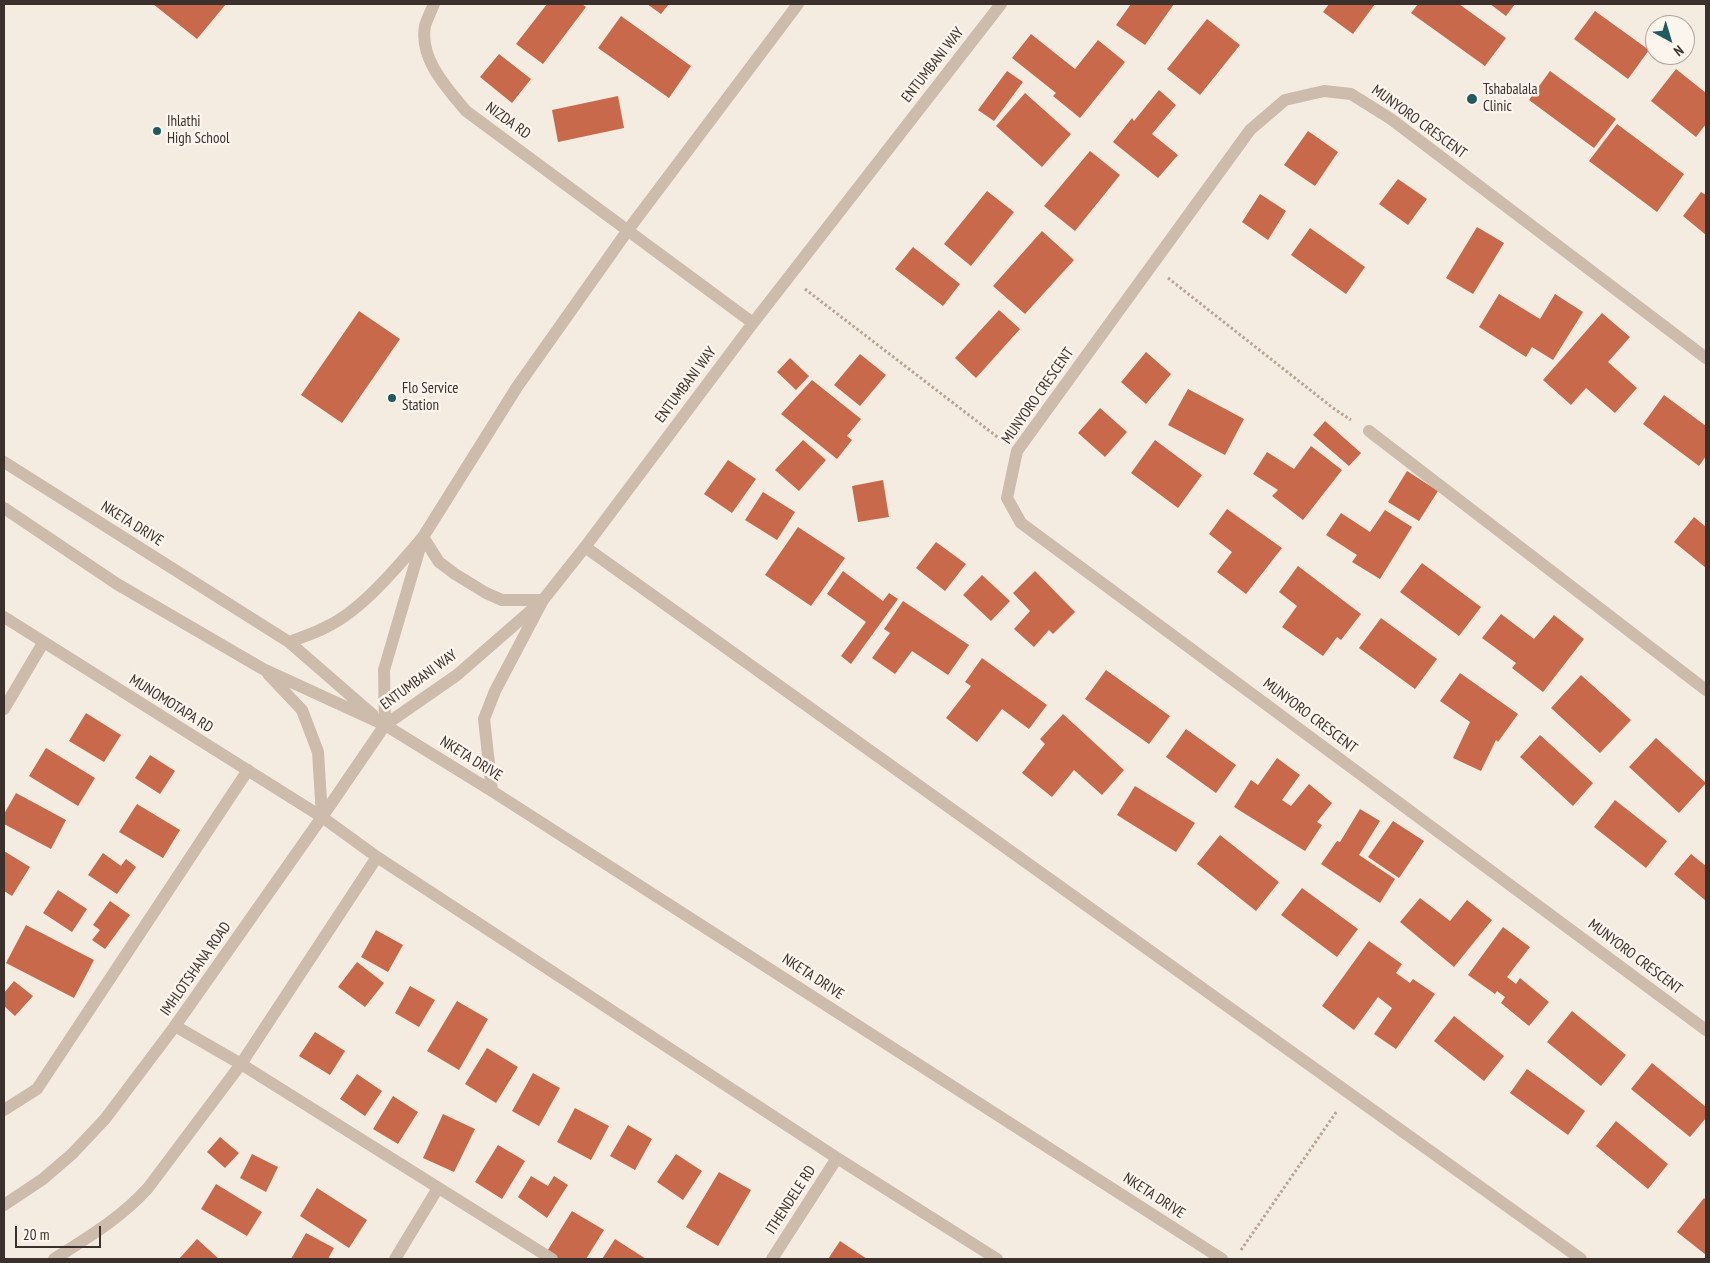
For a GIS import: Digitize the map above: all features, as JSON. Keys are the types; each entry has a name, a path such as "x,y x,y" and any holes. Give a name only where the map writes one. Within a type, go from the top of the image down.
{"street":[{"name":"NIZDA RD","path":"434,4 425,27 427,54 444,84 466,111 753,323"},
{"name":"ENTUMBANI WAY","path":"385,725 384,670 423,537 517,387 628,230 798,4"},
{"name":"ENTUMBANI WAY","path":"385,725 457,675 543,600 753,323 1001,4"},
{"name":"MUNYORO CRESCENT","path":"1706,358 1391,119 1351,94 1324,91 1285,100 1250,130 1016,451 1007,498 1021,523 1706,1030"},
{"path":"1369,431 1706,690"},
{"name":"NKETA DRIVE","path":"4,462 289,642 385,725"},
{"name":"NKETA DRIVE","path":"4,508 116,584 263,669 385,725 492,791 1222,1259"},
{"path":"289,642 329,626 354,610 399,565 423,537 439,562 486,593 502,600 543,600 495,691 484,719 492,791"},
{"path":"585,547 1581,1259"},
{"name":"MUNOMOTAPA RD","path":"4,617 322,817 376,857 837,1158 997,1259"},
{"path":"4,709 43,643"},
{"path":"263,669 302,710 318,752 322,817"},
{"name":"IMHLOTSHANA ROAD","path":"4,1205 43,1179 105,1119 175,1026 385,725"},
{"path":"4,1110 37,1090 248,770"},
{"path":"54,1259 116,1219 148,1188 241,1064 376,857"},
{"path":"175,1026 241,1064 552,1259"},
{"name":"ITHENDELE RD","path":"772,1259 837,1158"},
{"path":"395,1259 438,1188"}],"path":[{"path":"1152,266 1333,408 1369,431"},
{"path":"789,278 1016,451"},
{"path":"1240,1251 1348,1094"}],"building":[{"path":"153,4 226,4 197,39"},
{"path":"547,4 582,4 586,7 543,64 516,44"},
{"path":"647,4 669,4 661,14"},
{"path":"1131,4 1174,4 1145,45 1116,25"},
{"path":"1329,4 1375,4 1353,34 1323,12"},
{"path":"1418,4 1459,4 1506,38 1485,66 1411,13"},
{"path":"1490,4 1515,4 1506,16"},
{"path":"1595,11 1645,47 1645,56 1628,79 1574,39"},
{"path":"621,16 691,66 669,98 598,48"},
{"path":"1207,19 1240,45 1200,95 1167,69"},
{"path":"1031,34 1075,69 1098,40 1125,62 1080,118 1053,96 1056,93 1012,58"},
{"path":"499,54 531,79 512,103 480,77"},
{"path":"1676,69 1706,93 1706,124 1696,137 1651,101"},
{"path":"1007,71 1023,82 994,121 978,110"},
{"path":"1550,71 1616,119 1594,148 1529,100"},
{"path":"1159,90 1176,105 1152,134 1178,155 1158,178 1113,142 1132,118 1134,121"},
{"path":"1025,93 1071,134 1042,167 996,126"},
{"path":"618,96 624,128 558,142 552,110"},
{"path":"1617,124 1684,174 1657,212 1589,161"},
{"path":"1308,131 1338,152 1315,186 1284,165"},
{"path":"1090,151 1120,175 1075,231 1044,206"},
{"path":"1398,179 1427,199 1408,225 1379,204"},
{"path":"987,191 1014,212 971,266 944,244"},
{"path":"1701,192 1706,195 1706,235 1683,216"},
{"path":"1260,194 1286,211 1268,240 1242,222"},
{"path":"1477,227 1504,243 1473,294 1446,278"},
{"path":"1310,228 1365,267 1346,294 1291,255"},
{"path":"1042,231 1074,260 1025,314 993,286"},
{"path":"913,247 960,284 943,306 895,269"},
{"path":"1499,294 1540,319 1555,294 1583,312 1553,360 1532,347 1526,357 1479,327"},
{"path":"999,310 1020,329 976,378 955,358"},
{"path":"359,311 400,339 342,423 301,395"},
{"path":"1602,313 1630,337 1608,362 1637,388 1615,413 1586,388 1571,405 1543,380"},
{"path":"1146,352 1171,374 1146,404 1121,382"},
{"path":"860,354 886,375 860,406 834,385"},
{"path":"790,358 809,376 796,390 777,372"},
{"path":"812,380 861,419 847,436 852,440 837,459 781,414"},
{"path":"1188,389 1244,419 1225,455 1168,425"},
{"path":"1664,395 1706,426 1706,456 1699,466 1643,424"},
{"path":"1100,408 1127,432 1105,457 1078,433"},
{"path":"1325,421 1361,453 1349,466 1313,435"},
{"path":"803,440 826,460 799,491 775,470"},
{"path":"1155,440 1202,475 1178,508 1131,473"},
{"path":"1311,446 1342,470 1303,520 1272,496 1278,490 1253,474 1267,452 1294,469"},
{"path":"728,460 756,479 732,513 704,494"},
{"path":"1407,471 1438,491 1419,521 1388,502"},
{"path":"883,480 889,517 858,522 852,486"},
{"path":"763,492 795,512 777,540 745,520"},
{"path":"1227,509 1282,548 1246,594 1217,572 1232,552 1209,534"},
{"path":"1385,510 1412,527 1380,579 1352,562 1357,555 1326,535 1341,513 1370,532"},
{"path":"1694,517 1706,527 1706,568 1674,542"},
{"path":"798,527 845,558 811,606 765,575"},
{"path":"936,542 966,564 945,591 916,568"},
{"path":"1422,563 1481,607 1459,636 1400,592"},
{"path":"1298,566 1361,614 1341,640 1337,637 1323,656 1282,627 1297,606 1279,592"},
{"path":"843,571 883,601 889,593 898,599 851,664 841,656 866,622 827,594"},
{"path":"1035,571 1075,612 1053,634 1049,630 1034,647 1014,629 1030,611 1013,593"},
{"path":"982,575 1010,601 991,621 963,595"},
{"path":"903,601 969,645 948,675 912,651 895,674 872,658 890,633 884,629"},
{"path":"1501,614 1534,639 1554,615 1584,639 1543,692 1512,668 1516,663 1482,638"},
{"path":"1381,618 1437,659 1415,689 1359,648"},
{"path":"982,658 1047,705 1029,729 1002,709 977,742 946,718 971,686 965,682"},
{"path":"1106,670 1170,716 1149,744 1085,699"},
{"path":"1460,673 1518,714 1498,742 1496,740 1481,771 1453,758 1470,722 1440,701"},
{"path":"1581,675 1631,720 1600,753 1551,708"},
{"path":"86,713 121,735 104,762 69,741"},
{"path":"1063,714 1124,770 1102,795 1074,770 1052,797 1022,773 1045,744 1040,739"},
{"path":"1186,729 1236,765 1216,793 1166,757"},
{"path":"1540,735 1593,783 1573,806 1520,757"},
{"path":"1656,738 1706,783 1679,813 1629,767"},
{"path":"46,748 95,778 78,806 29,776"},
{"path":"150,755 175,771 160,794 135,778"},
{"path":"1277,758 1300,775 1282,800 1291,806 1309,784 1332,803 1317,822 1322,825 1305,851 1234,807 1251,780 1258,785"},
{"path":"1135,786 1195,823 1176,852 1117,815"},
{"path":"16,793 66,820 51,849 4,824 4,814"},
{"path":"1615,800 1667,841 1646,868 1594,827"},
{"path":"137,804 180,830 163,858 119,832"},
{"path":"1360,809 1380,821 1359,855 1395,879 1380,903 1321,864 1337,841 1340,842"},
{"path":"1393,821 1424,841 1399,878 1368,857"},
{"path":"1220,835 1279,882 1256,911 1197,864"},
{"path":"4,851 30,867 12,896 4,891"},
{"path":"103,853 121,866 126,859 136,867 117,894 88,875"},
{"path":"1691,854 1706,866 1706,901 1674,874"},
{"path":"1302,888 1358,929 1337,957 1281,915"},
{"path":"58,890 87,909 72,932 43,913"},
{"path":"1420,898 1450,921 1467,900 1492,920 1454,967 1400,922"},
{"path":"110,901 130,915 105,949 92,940 100,930 93,925"},
{"path":"26,925 94,960 74,998 6,963"},
{"path":"1503,927 1530,947 1507,977 1516,984 1520,978 1549,1002 1529,1026 1501,1003 1505,997 1497,991 1495,994 1468,975"},
{"path":"376,930 403,945 388,972 361,957"},
{"path":"1369,941 1402,964 1396,973 1410,983 1413,979 1435,994 1396,1049 1374,1034 1392,1008 1378,997 1354,1030 1322,1006"},
{"path":"357,962 384,983 365,1007 338,987"},
{"path":"14,981 33,996 15,1016 4,1006 4,993"},
{"path":"410,986 435,1000 419,1027 395,1013"},
{"path":"457,1001 488,1019 459,1070 427,1051"},
{"path":"1572,1011 1626,1055 1601,1086 1547,1042"},
{"path":"1454,1016 1504,1056 1484,1081 1434,1041"},
{"path":"315,1032 345,1051 330,1075 299,1056"},
{"path":"487,1048 518,1067 496,1103 465,1084"},
{"path":"1652,1063 1706,1107 1706,1118 1690,1137 1631,1089"},
{"path":"1527,1069 1585,1111 1568,1135 1510,1093"},
{"path":"533,1073 560,1088 539,1126 512,1111"},
{"path":"357,1074 382,1091 365,1116 340,1099"},
{"path":"393,1096 418,1112 398,1144 373,1129"},
{"path":"575,1108 609,1126 591,1160 557,1142"},
{"path":"443,1114 475,1129 454,1172 423,1158"},
{"path":"1616,1121 1668,1164 1648,1189 1596,1146"},
{"path":"628,1125 652,1139 635,1170 610,1156"},
{"path":"220,1137 239,1153 225,1168 207,1152"},
{"path":"498,1145 525,1161 502,1199 475,1182"},
{"path":"252,1154 278,1167 266,1192 240,1178"},
{"path":"676,1154 702,1171 683,1200 657,1182"},
{"path":"719,1172 751,1190 718,1246 686,1227"},
{"path":"531,1176 548,1186 554,1176 568,1185 547,1218 518,1197"},
{"path":"216,1184 262,1212 247,1236 201,1209"},
{"path":"317,1188 367,1220 349,1248 300,1216"},
{"path":"1704,1198 1706,1200 1706,1255 1677,1232"},
{"path":"572,1211 604,1230 586,1259 556,1259 546,1253"},
{"path":"306,1233 334,1248 328,1259 291,1259"},
{"path":"197,1239 219,1259 179,1259"},
{"path":"615,1239 646,1259 602,1259"},
{"path":"840,1241 867,1259 828,1259"}],"place":[{"name":"Tshabalala Clinic","path":"1472,99"},
{"name":"Ihlathi High School","path":"157,131"},
{"name":"Flo Service Station","path":"392,398"}]}
